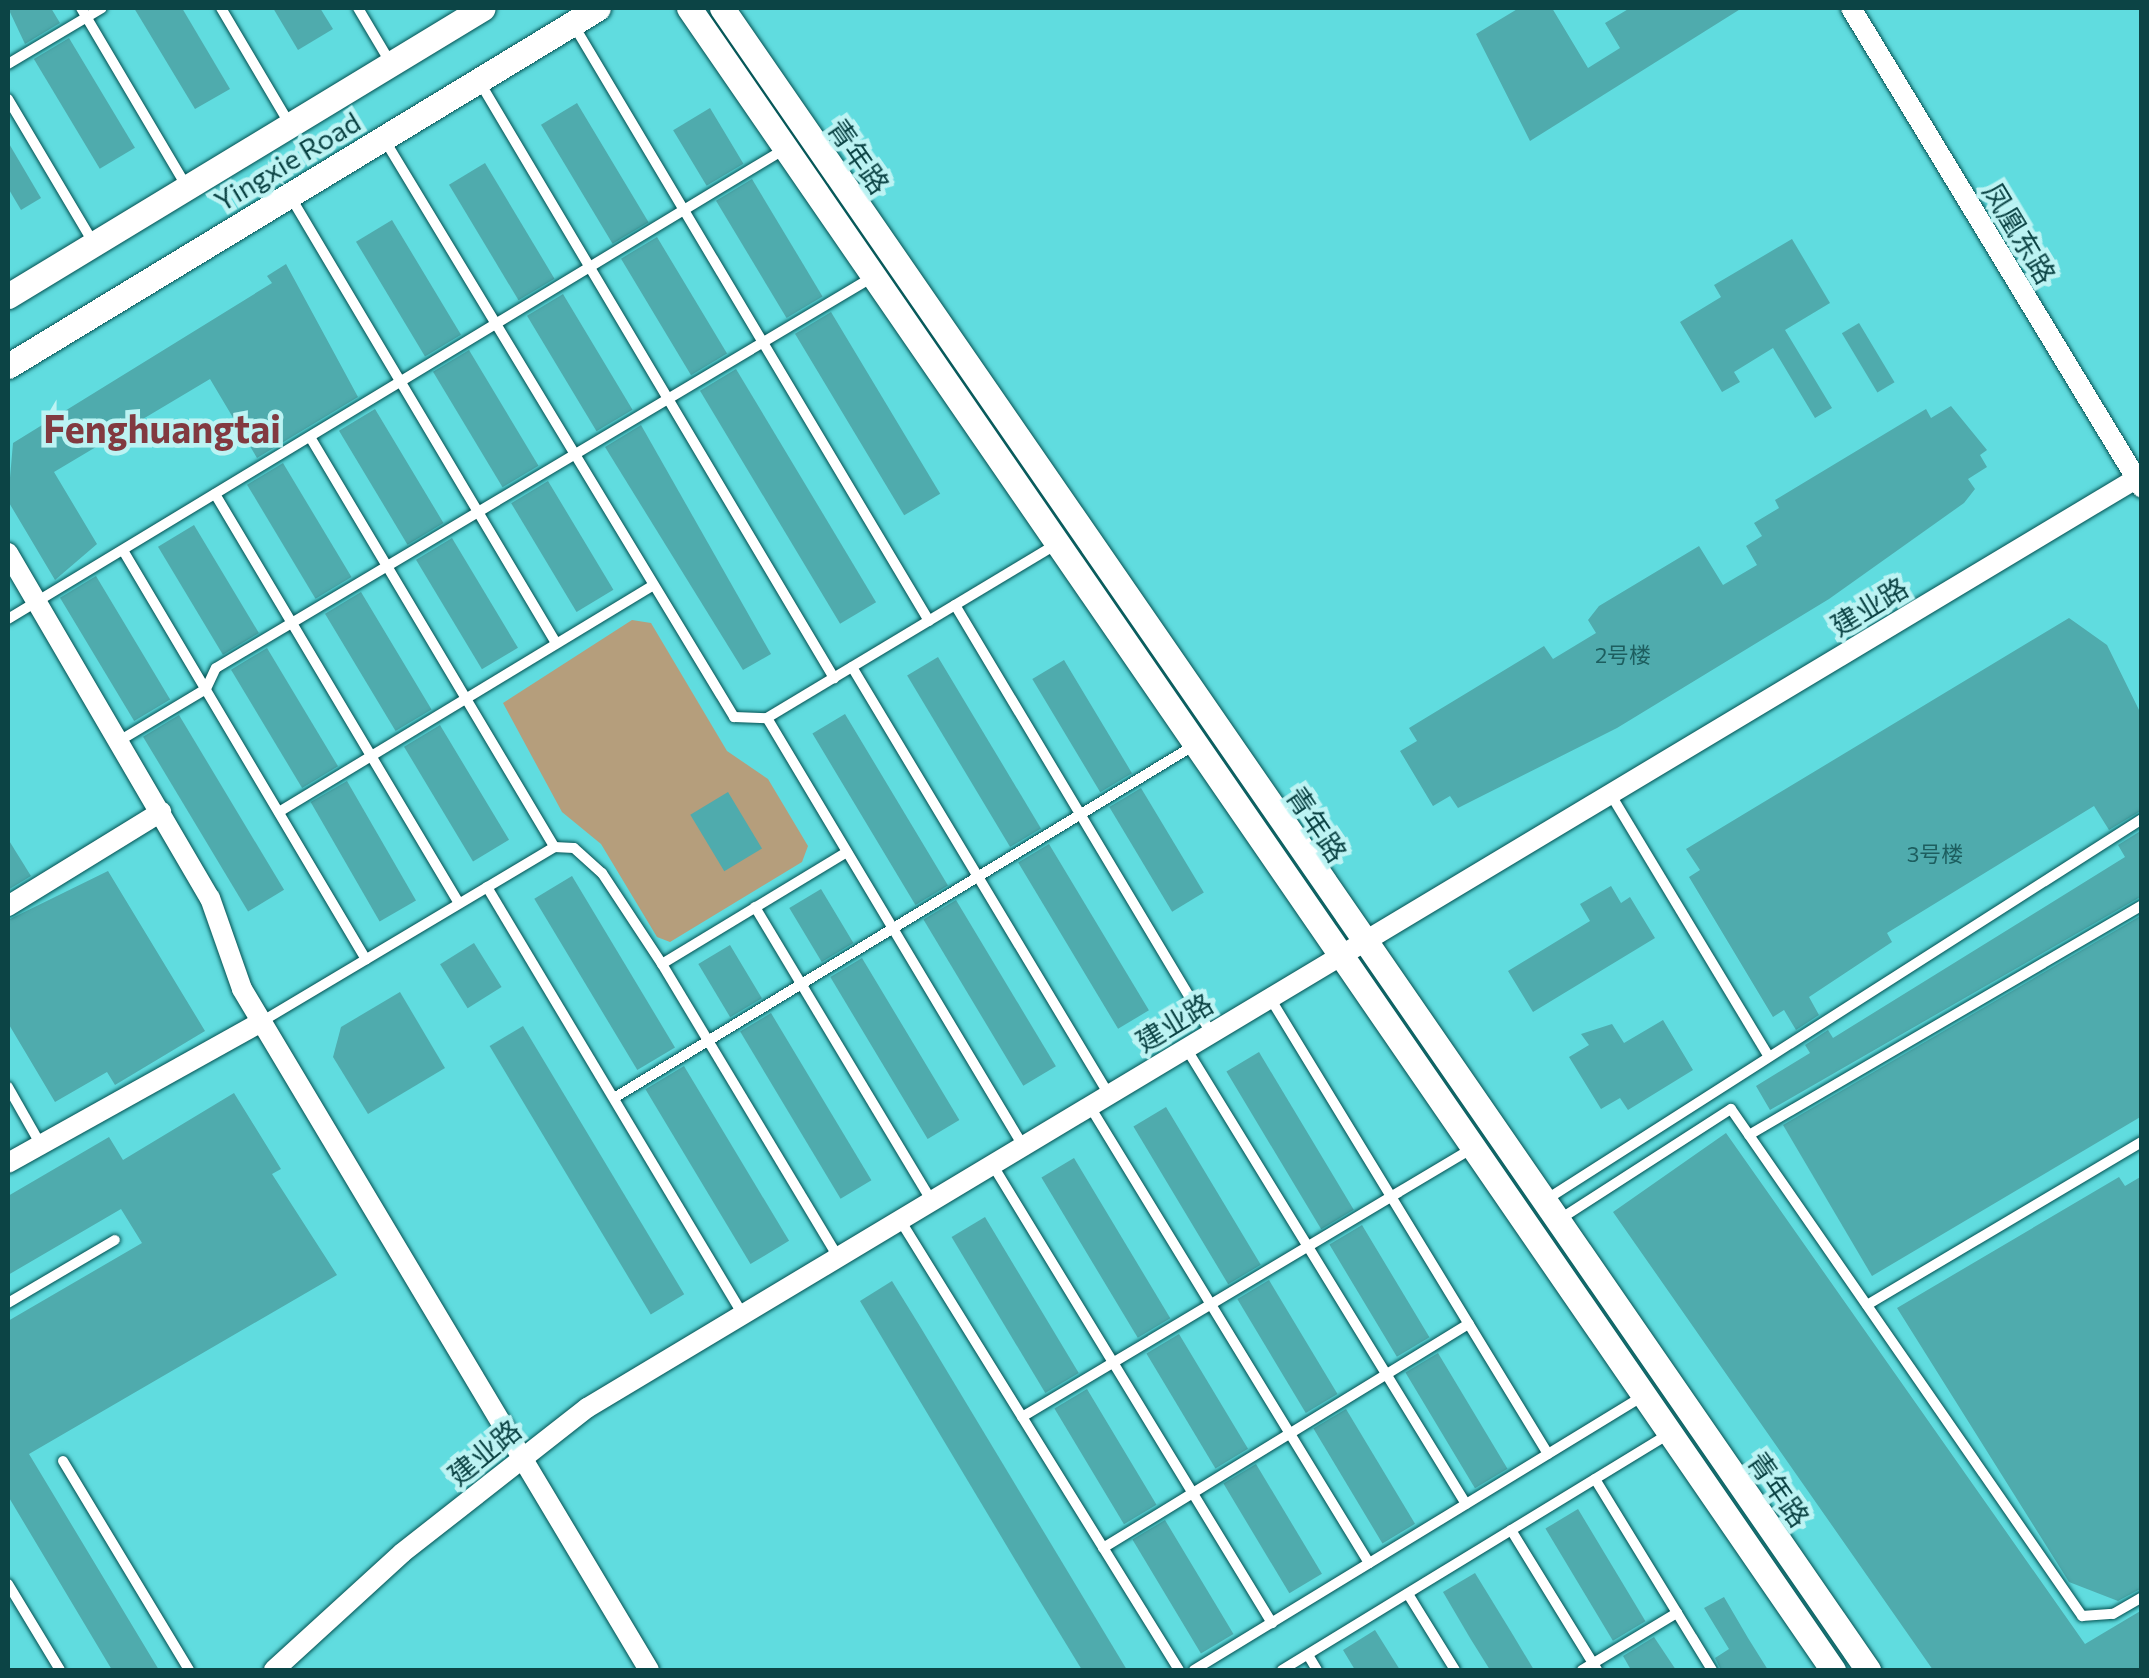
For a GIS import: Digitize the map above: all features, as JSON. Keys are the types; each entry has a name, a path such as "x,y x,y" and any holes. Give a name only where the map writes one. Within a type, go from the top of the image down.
{"street":[{"name":"Yingxie Road","path":"8,296 483,8"},
{"name":"Yingxie Road","path":"8,366 598,8"},
{"path":"689,8 1338,958 1833,1670"},
{"name":"青年路","path":"722,8 1868,1670"},
{"name":"凤凰东路","path":"1851,8 2140,481"},
{"name":"建业路","path":"274,1670 522,1457 743,1314 2140,481"},
{"path":"8,554 161,812 262,1022 649,1670"},
{"path":"8,906 161,812"},
{"path":"8,1164 262,1022"}],"lane":[{"path":"8,64 84,12 102,8"},
{"path":"221,8 290,124"},
{"path":"358,8 391,63"},
{"path":"84,12 187,186"},
{"path":"573,23 929,621"},
{"path":"478,80 834,678"},
{"path":"8,98 94,244"},
{"path":"383,138 720,704 748,724 767,718 1056,545"},
{"path":"8,620 399,379 783,150"},
{"path":"290,195 556,643"},
{"path":"118,741 206,689 216,668 871,278"},
{"path":"310,437 554,847"},
{"path":"214,494 459,904"},
{"path":"124,552 366,959"},
{"path":"279,812 650,586"},
{"path":"955,605 1211,1032"},
{"path":"852,667 1108,1093"},
{"path":"767,718 1023,1145"},
{"path":"614,1098 709,1042 799,980 1193,746"},
{"path":"1611,794 1768,1054"},
{"path":"1550,1212 1768,1054 2142,819"},
{"path":"262,1022 554,847 584,854 662,964 838,1256"},
{"path":"662,964 847,852"},
{"path":"487,887 743,1314"},
{"path":"1749,1135 2142,904"},
{"path":"755,908 931,1200"},
{"path":"1270,998 1548,1454"},
{"path":"1186,1047 1466,1504"},
{"path":"8,1088 42,1144"},
{"path":"1089,1105 1369,1563"},
{"path":"1550,1212 1731,1109 2082,1616 2113,1614 2142,1596"},
{"path":"1867,1306 2142,1142"},
{"path":"1022,1417 1471,1149"},
{"path":"991,1164 1272,1623"},
{"path":"900,1219 1179,1670"},
{"path":"8,1303 115,1240"},
{"path":"1103,1548 1469,1324"},
{"path":"1194,1670 1643,1396"},
{"path":"1282,1670 1669,1434"},
{"path":"64,1461 189,1670"},
{"path":"1595,1479 1712,1670"},
{"path":"1512,1530 1595,1667"},
{"path":"8,1584 60,1670"},
{"path":"1408,1594 1455,1670"},
{"path":"1582,1670 1595,1667 1677,1613"},
{"path":"1308,1655 1317,1670"}],"shaded area":[{"path":"632,620 651,623 727,751 768,779 808,846 802,862 670,942 657,937 601,844 562,812 503,703"}],"building":[{"path":"8,8 51,8 60,23 25,44"},
{"path":"134,8 182,8 230,89 195,109"},
{"path":"273,8 320,8 333,29 298,50"},
{"path":"1519,8 1552,8 1588,68 1620,48 1605,23 1630,8 1742,8 1530,141 1476,34"},
{"path":"69,38 135,148 100,169 34,59"},
{"path":"577,103 649,222 613,244 541,125"},
{"path":"710,108 743,164 707,186 673,130"},
{"path":"8,142 41,198 21,210 8,188"},
{"path":"485,163 555,279 519,300 449,185"},
{"path":"752,179 823,296 787,318 716,201"},
{"path":"392,220 461,335 425,356 356,242"},
{"path":"657,237 727,354 691,375 621,259"},
{"path":"1792,239 1830,303 1785,330 1832,408 1815,418 1773,348 1734,372 1740,382 1722,392 1680,322 1721,297 1714,285"},
{"path":"286,264 358,397 257,458 210,379 54,472 97,544 55,580 8,501 13,443 272,283 267,276"},
{"path":"563,294 633,410 597,431 527,316"},
{"path":"831,312 940,494 904,515 795,334"},
{"path":"1859,323 1895,382 1877,392 1842,333"},
{"path":"469,350 539,466 503,487 433,372"},
{"path":"736,369 876,602 840,624 700,391"},
{"path":"1951,406 1987,450 1980,455 1987,467 1968,479 1975,489 1964,503 1829,599 1617,728 1458,808 1450,796 1433,806 1400,751 1417,741 1409,728 1544,646 1553,659 1596,633 1588,620 1599,606 1699,546 1723,585 1757,565 1746,546 1762,536 1754,523 1779,508 1775,500 1926,409 1931,418"},
{"path":"375,409 444,523 407,545 339,431"},
{"path":"641,425 771,654 743,670 605,447"},
{"path":"283,463 352,577 315,599 247,485"},
{"path":"548,481 613,590 577,612 511,503"},
{"path":"194,525 259,633 223,655 158,547"},
{"path":"452,538 518,648 482,669 416,560"},
{"path":"96,576 170,699 134,721 60,598"},
{"path":"361,592 432,709 396,731 325,614"},
{"path":"2069,618 2107,645 2142,716 2142,810 2109,830 2094,806 1887,933 1892,942 1809,997 1819,1015 1796,1030 1784,1010 1773,1017 1689,877 1700,870 1686,849"},
{"path":"267,648 338,766 302,788 231,670"},
{"path":"938,657 1041,828 1010,847 907,676"},
{"path":"1064,660 1132,773 1100,792 1032,679"},
{"path":"845,714 948,885 915,905 812,734"},
{"path":"179,715 284,890 248,911 143,737"},
{"path":"440,725 509,840 473,861 404,747"},
{"path":"347,781 416,901 380,922 311,802"},
{"path":"1141,788 1204,893 1172,912 1109,807"},
{"path":"728,792 762,849 724,871 690,815"},
{"path":"2142,830 2142,896 1770,1110 1756,1086 1810,1053 1805,1045 1828,1030 1833,1038 2125,857 2118,845"},
{"path":"8,839 31,876 8,890"},
{"path":"1049,844 1149,1010 1118,1029 1018,863"},
{"path":"108,871 205,1031 115,1085 107,1072 55,1102 8,1023 8,920"},
{"path":"572,876 675,1047 637,1070 534,899"},
{"path":"1611,886 1621,903 1630,897 1655,938 1533,1012 1508,971 1590,921 1580,904"},
{"path":"821,889 853,943 822,962 789,908"},
{"path":"956,900 1056,1066 1023,1086 923,920"},
{"path":"2142,915 2142,1116 1872,1276 1783,1125"},
{"path":"474,943 502,987 468,1008 440,964"},
{"path":"730,945 762,998 730,1017 698,964"},
{"path":"862,958 959,1120 928,1139 830,977"},
{"path":"400,992 445,1068 368,1114 333,1057 341,1027"},
{"path":"771,1013 871,1180 841,1199 740,1032"},
{"path":"1663,1020 1693,1070 1628,1110 1620,1098 1601,1109 1569,1057 1589,1045 1581,1034 1612,1024 1624,1043"},
{"path":"523,1026 684,1294 651,1314 490,1046"},
{"path":"1259,1052 1354,1210 1321,1229 1226,1072"},
{"path":"684,1066 789,1241 750,1264 645,1089"},
{"path":"234,1093 281,1169 272,1174 337,1275 29,1454 159,1670 112,1670 8,1496 8,1321 142,1243 121,1209 8,1275 8,1196 109,1137 123,1160"},
{"path":"1166,1107 1261,1265 1228,1284 1133,1127"},
{"path":"1726,1133 2085,1644 2142,1610 2142,1670 1933,1670 1613,1212"},
{"path":"1074,1158 1170,1318 1138,1338 1041,1178"},
{"path":"2142,1176 2142,1588 2118,1601 2069,1582 1897,1308 2119,1177 2125,1186"},
{"path":"985,1217 1079,1373 1045,1393 952,1237"},
{"path":"1362,1225 1429,1337 1397,1357 1329,1245"},
{"path":"1269,1280 1338,1394 1306,1413 1237,1299"},
{"path":"892,1281 1127,1670 1082,1670 1035,1593 860,1301"},
{"path":"1179,1334 1248,1449 1215,1468 1146,1354"},
{"path":"1438,1353 1508,1469 1475,1488 1405,1373"},
{"path":"1087,1389 1157,1505 1124,1524 1054,1409"},
{"path":"1346,1409 1415,1524 1382,1543 1313,1429"},
{"path":"1256,1464 1322,1574 1289,1593 1223,1484"},
{"path":"1578,1509 1645,1621 1613,1641 1545,1529"},
{"path":"1165,1520 1234,1634 1201,1654 1132,1540"},
{"path":"1475,1573 1534,1670 1490,1670 1470,1638 1443,1592"},
{"path":"1724,1597 1768,1670 1721,1670 1715,1658 1729,1649 1704,1608"},
{"path":"1375,1630 1400,1670 1355,1670 1343,1650"},
{"path":"1654,1637 1676,1670 1631,1670 1623,1656"}],"district":[{"name":"Fenghuangtai","path":"162,428"}]}
